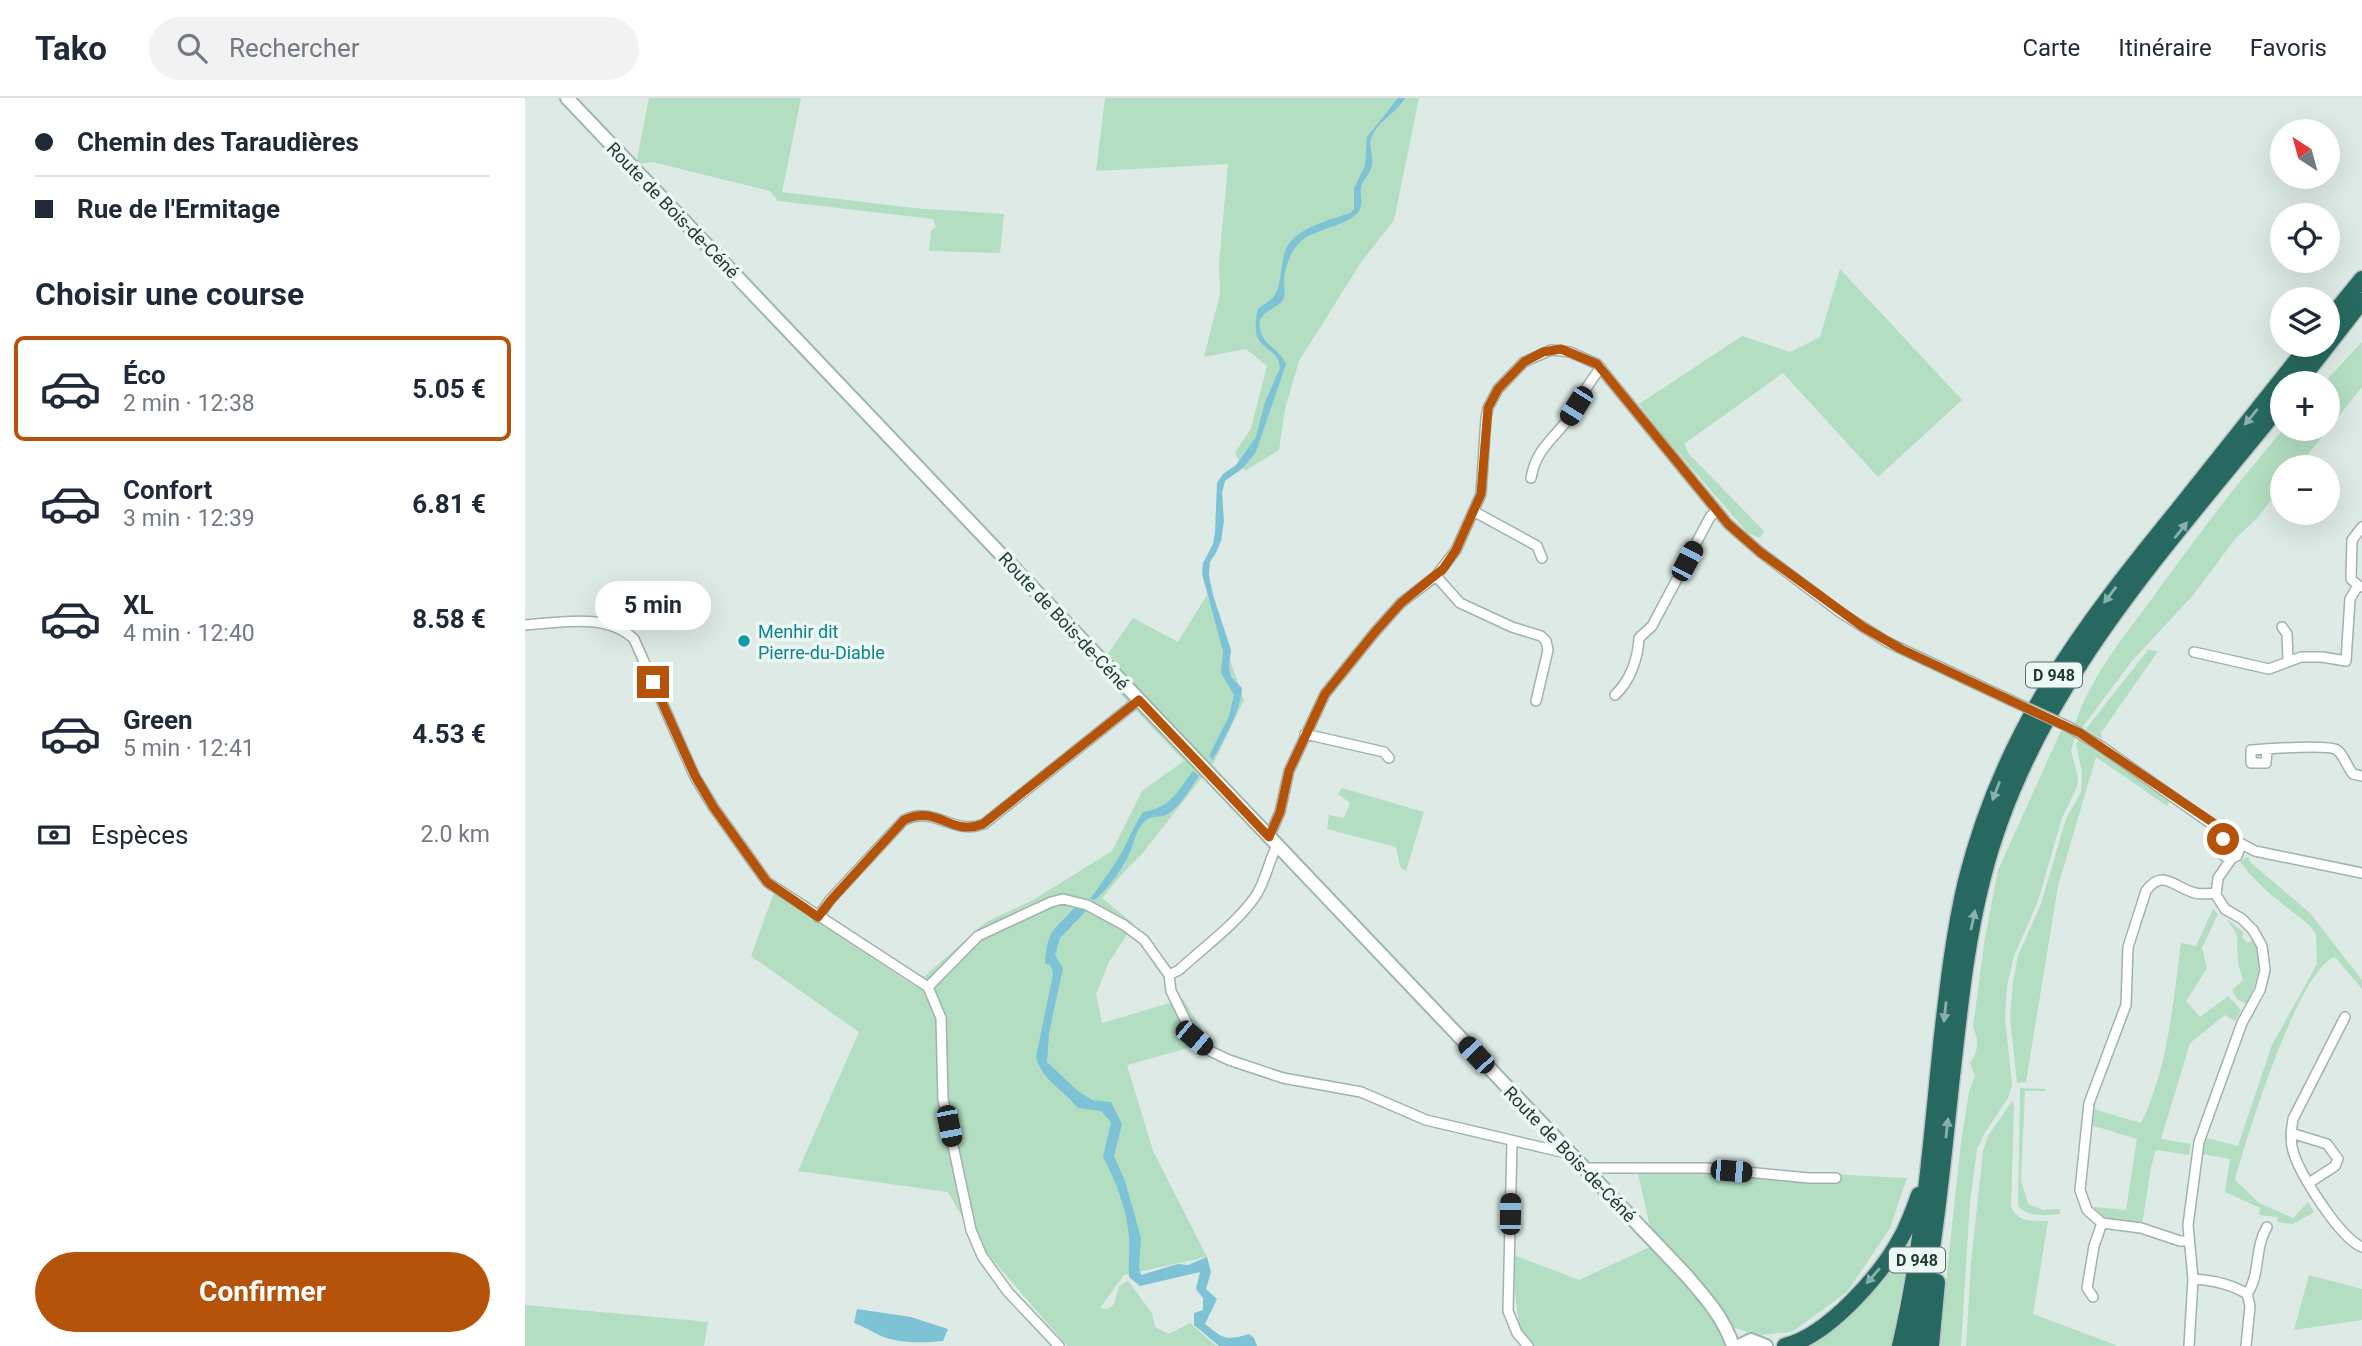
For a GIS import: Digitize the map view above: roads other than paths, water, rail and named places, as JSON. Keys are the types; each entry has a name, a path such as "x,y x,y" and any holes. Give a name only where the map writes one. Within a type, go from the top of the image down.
{"highway":[{"path":"2340,306 2362,279"},
{"path":"2307,371 2362,301"},
{"name":"D 948","path":"1900,1346 1917,1261 1957,924 1978,841 2011,754 2035,705 2081,634 2299,357"},
{"name":"D 948","path":"1915,1346 1931,1261 1959,1012 1972,923 1985,868 2011,792 2051,708 2098,634 2270,418"},
{"path":"1785,1346 1809,1337 1832,1322 1885,1262 1903,1235 1928,1174"},
{"path":"1931,1346 1937,1280 1939,1196"}],"street":[{"name":"Route de Bois-de-Céné","path":"567,98 1686,1275 1739,1345"},
{"path":"1169,975 1179,970 1255,897 1266,877 1289,771 1325,694 1401,603 1436,576 1456,550 1475,512 1483,485 1488,408 1508,378 1534,356 1551,349 1570,352 1591,360 1601,368 1743,538 1852,620 1901,649 2069,727 2102,747 2218,827 2230,840 2236,855"},
{"path":"1531,478 1534,461 1565,422 1601,368"},
{"path":"1615,695 1625,685 1638,653 1639,638 1652,626 1710,517 1717,510"},
{"path":"1475,512 1537,546 1542,558"},
{"path":"2194,652 2269,668 2301,657 2346,661 2350,599 2360,587 2351,579 2352,540 2362,527"},
{"path":"1436,576 1460,603 1512,627 1541,636 1546,641 1548,650 1536,701"},
{"path":"525,625 603,622 620,628 634,639 695,776 714,808 767,882 928,987 941,1018 943,1099 971,1230 982,1256 1008,1292 1059,1346"},
{"path":"2281,627 2287,634 2288,661"},
{"path":"818,917 904,820 927,814 964,828 983,824 1139,700"},
{"path":"1305,734 1384,752 1389,758"},
{"path":"2267,749 2336,749 2353,774 2362,776"},
{"path":"2230,840 2255,851 2362,873"},
{"path":"2189,1346 2193,1279 2189,1213 2199,1142 2242,1023 2263,984 2265,970 2262,946 2253,930 2242,919 2225,909 2216,893 2221,871 2219,848 2230,840"},
{"path":"2221,855 2255,851"},
{"path":"2221,871 2236,855"},
{"path":"2189,1241 2180,1241 2141,1228 2102,1223 2087,1210 2080,1190 2092,1094 2126,1005 2128,947 2142,900 2151,884 2161,880 2172,882 2196,894 2216,893"},
{"path":"928,987 978,936 1051,902 1063,900 1087,905 1124,925 1144,940 1169,975 1171,991 1194,1038 1219,1056 1283,1079 1361,1092 1426,1120 1570,1154"},
{"path":"2345,1017 2293,1119 2291,1133 2293,1152 2309,1183 2342,1234 2362,1247"},
{"path":"2291,1133 2327,1144 2338,1159 2335,1166 2309,1183"},
{"path":"1512,1142 1508,1311 1517,1333 1528,1346"},
{"path":"1583,1168 1705,1168 1836,1178"},
{"path":"2093,1297 2087,1288 2094,1246 2102,1223"},
{"path":"2246,1346 2250,1306 2247,1294 2253,1283 2260,1238 2267,1227"},
{"path":"2193,1279 2210,1280 2247,1294"},
{"path":"1739,1345 1758,1341 1766,1346"}],"water":[{"path":"1398,98 1405,98 1378,127 1371,139 1372,165 1362,185 1361,204 1357,214 1305,238 1297,246 1286,268 1283,300 1265,313 1260,322 1263,337 1286,364 1256,452 1243,468 1225,481 1222,493 1224,521 1221,541 1210,562 1209,575 1231,650 1231,677 1242,688 1235,716 1213,760 1209,756 1229,716 1234,695 1221,673 1223,651 1202,574 1203,563 1213,544 1217,483 1223,474 1236,465 1256,437 1265,402 1280,368 1274,354 1264,346 1257,334 1258,309 1275,295 1285,251 1294,238 1313,226 1350,213 1354,209 1354,188 1365,166 1367,137"},
{"path":"1193,771 1199,776 1181,802 1168,814 1149,818 1144,822 1120,871 1095,900 1090,899 1119,857 1143,812 1167,803"},
{"path":"1075,907 1086,911 1060,938 1055,955 1063,968 1049,1033 1047,1062 1078,1091 1092,1100 1111,1102 1122,1124 1114,1156 1125,1181 1141,1238 1141,1275 1178,1264 1188,1265 1207,1257 1211,1272 1206,1289 1217,1299 1205,1324 1225,1337 1235,1338 1249,1334 1257,1346 1219,1346 1194,1325 1194,1313 1203,1310 1203,1298 1196,1289 1200,1272 1140,1286 1129,1277 1126,1216 1103,1157 1111,1122 1101,1111 1078,1108 1039,1066 1036,1057 1053,974 1051,966 1045,963 1048,942 1053,930"},
{"path":"857,1309 911,1317 948,1329 943,1341 899,1341 883,1337 854,1323"}],"place":[{"name":"Menhir dit Pierre-du-Diable","path":"744,641"}]}
